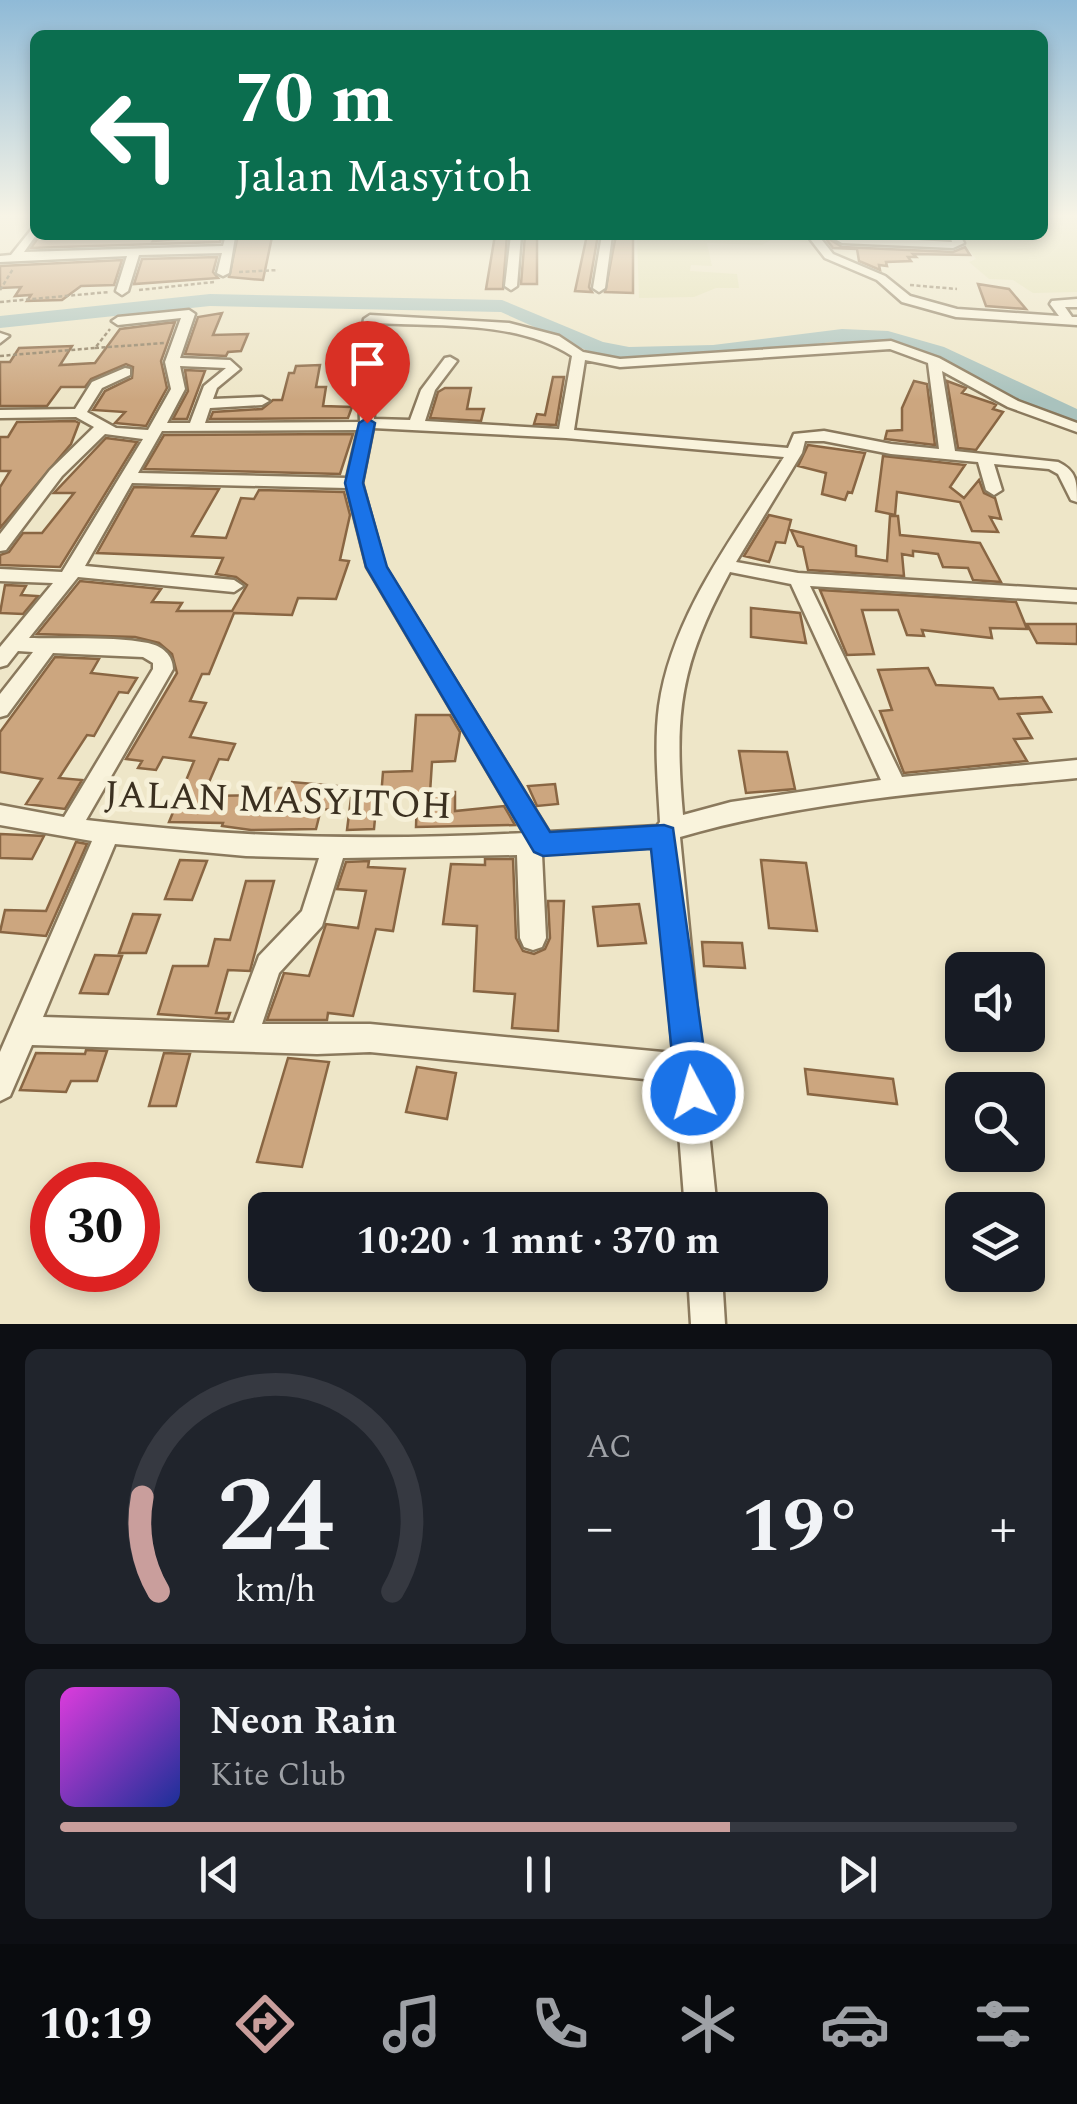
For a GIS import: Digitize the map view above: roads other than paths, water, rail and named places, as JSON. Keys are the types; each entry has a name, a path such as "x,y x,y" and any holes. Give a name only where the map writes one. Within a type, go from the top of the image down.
{"street":[{"path":"122,291 127,276"},
{"path":"511,286 512,276"},
{"path":"598,288 600,276"},
{"path":"876,276 902,298 949,312 1073,321"},
{"path":"1073,321 1056,304 1077,304"},
{"path":"7,652 70,574 130,478 178,389 172,362 189,314 118,321"},
{"path":"533,938 536,844 389,592 358,512 354,483 367,424 365,354 372,317 509,327 554,338 579,356 649,364 879,344 934,361 1013,404 1077,428"},
{"path":"566,434 579,356"},
{"path":"416,424 428,390 450,361"},
{"path":"934,361 948,455"},
{"path":"172,362 232,365 211,386 196,427"},
{"path":"79,413 98,386 125,372"},
{"path":"206,404 262,401"},
{"path":"0,414 79,413 102,428 154,431 416,424 794,453"},
{"path":"0,546 56,473 102,428"},
{"path":"700,1192 668,831 667,747 673,688 682,656 726,566 794,453 799,438 806,434 1058,467 1077,497"},
{"path":"984,458 994,490"},
{"path":"130,478 354,483"},
{"path":"726,566 798,579 1077,596"},
{"path":"0,575 70,574 234,586"},
{"path":"798,579 896,787"},
{"path":"7,652 46,646 147,650 163,660 163,669 135,722 70,828"},
{"path":"0,709 46,646"},
{"name":"JALAN MASYITOH","path":"0,815 107,835 335,845 536,844 668,831 896,787 1074,775"},
{"path":"0,1086 107,835"},
{"path":"243,1038 268,964 313,918 335,845"},
{"path":"14,1046 370,1038 691,1069"},
{"path":"706,1292 708,1324"}],"waterway":[{"path":"0,322 210,300 502,306 596,346 629,353 713,352 831,336 888,337 937,352 1029,399 1077,417"}]}
